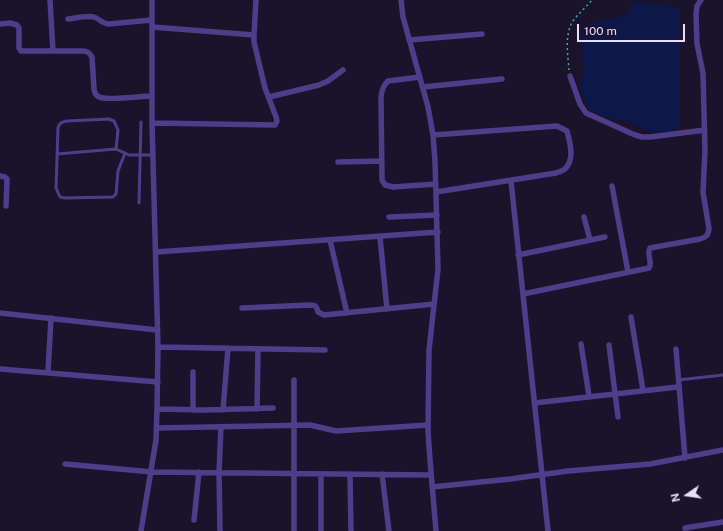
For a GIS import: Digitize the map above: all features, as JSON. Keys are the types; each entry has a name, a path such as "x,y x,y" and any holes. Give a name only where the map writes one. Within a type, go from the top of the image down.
{"street":[{"path":"52,0 53,51"},
{"path":"141,531 152,472 158,409 158,347 152,123 152,0"},
{"path":"152,123 275,124 277,121 265,88 254,36 256,0"},
{"path":"401,0 403,17 423,87 433,135 436,161 438,268 430,350 428,425 436,531"},
{"path":"522,294 646,268 650,266 648,252 650,248 700,239 706,237 708,234 709,229 703,192 705,130 703,67 697,44 696,22 697,6 700,0"},
{"path":"68,19 91,16 95,17 102,23 109,24 152,20"},
{"path":"0,24 10,23 17,25 19,48 21,51 86,51 92,57 94,89 95,94 98,96 106,98 152,96"},
{"path":"152,27 254,36"},
{"path":"409,40 482,34"},
{"path":"269,98 328,82 343,70"},
{"path":"570,76 580,104 586,113 635,135 650,137 705,130"},
{"path":"420,77 388,81 382,90 382,180 385,185 393,188 436,184"},
{"path":"423,87 502,79"},
{"path":"433,135 557,126 567,131 571,148 569,161 564,169 556,173 436,192"},
{"path":"338,162 382,161"},
{"path":"0,176 7,179 6,206"},
{"path":"511,181 548,531"},
{"path":"612,186 628,272"},
{"path":"388,217 437,215"},
{"path":"584,217 590,240"},
{"path":"156,252 438,232"},
{"path":"380,237 387,309"},
{"path":"518,255 605,237"},
{"path":"330,240 347,313"},
{"path":"242,308 310,304 316,307 320,314 324,315 434,304"},
{"path":"0,313 157,330"},
{"path":"631,317 643,390"},
{"path":"48,372 51,318"},
{"path":"581,344 589,396"},
{"path":"609,345 618,417"},
{"path":"158,347 325,350"},
{"path":"223,410 228,348"},
{"path":"257,409 258,349"},
{"path":"676,349 685,458"},
{"path":"0,369 158,382"},
{"path":"193,372 193,410"},
{"path":"294,380 294,531"},
{"path":"534,403 678,387"},
{"path":"158,409 223,410 273,408"},
{"path":"157,428 221,428 310,425 336,431 428,425"},
{"path":"220,531 219,472 221,428"},
{"path":"432,487 510,479 542,474 630,467 723,450"},
{"path":"65,464 152,472 431,475"},
{"path":"194,520 199,472"},
{"path":"321,474 321,531"},
{"path":"350,474 351,531"},
{"path":"382,474 388,531"},
{"path":"685,528 723,522"}],"lane":[{"path":"116,148 118,130 114,121 110,119 81,119 62,122 59,124 56,188 60,197 113,197 116,194 118,171 125,152"},
{"path":"139,203 141,122"},
{"path":"57,154 116,148 129,155 153,155"},
{"path":"678,380 723,375"}],"path":[{"path":"570,76 568,54 570,29 574,21 592,0"}],"shaded area":[{"path":"634,1 680,8 680,126 667,134 644,130 629,121 603,117 589,109 581,93 583,71 582,37 590,23 627,15"}]}
